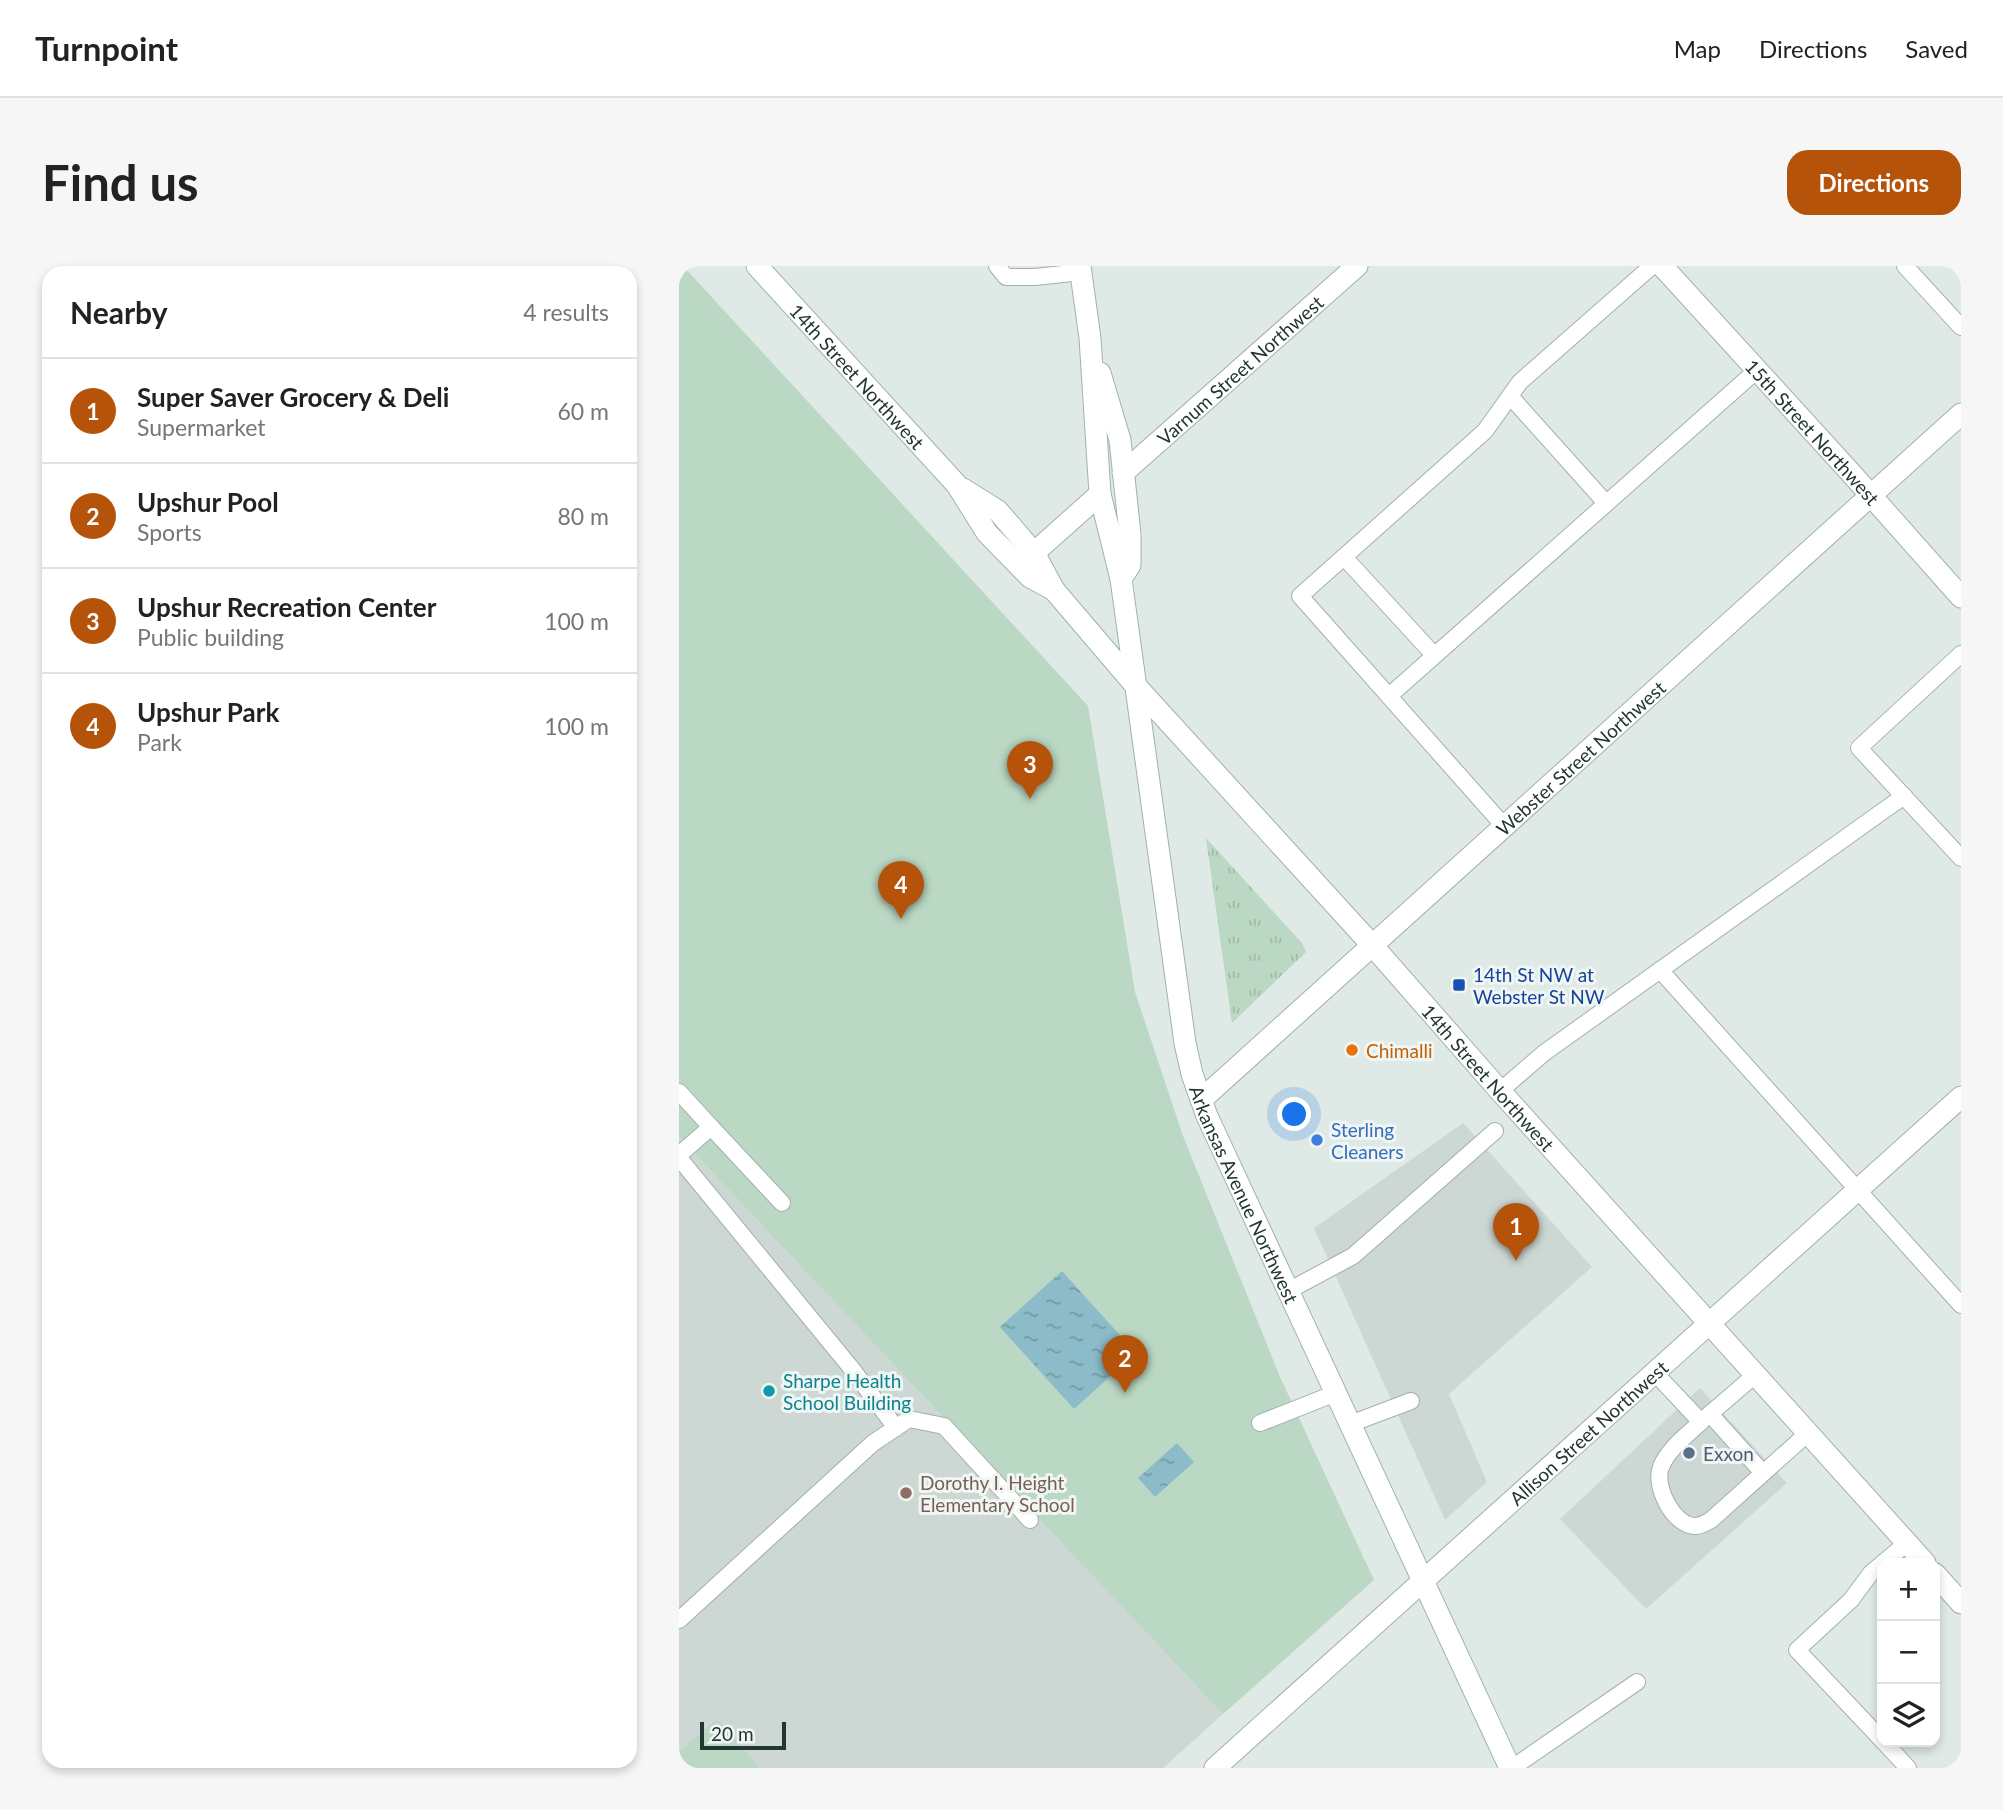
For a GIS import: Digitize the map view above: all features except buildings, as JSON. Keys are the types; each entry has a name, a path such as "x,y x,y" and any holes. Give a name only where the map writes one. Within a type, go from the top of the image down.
{"street":[{"name":"14th Street Northwest","path":"757,266 957,485 987,533 1030,576 1053,590"},
{"name":"Varnum Street Northwest","path":"1123,473 1357,266"},
{"name":"15th Street Northwest","path":"1662,266 1961,597"},
{"name":"Arkansas Avenue Northwest","path":"1080,269 1090,338 1100,494 1121,579 1185,1043 1201,1100 1511,1768"},
{"name":"Arkansas Avenue Northwest","path":"1090,338 1120,440 1130,534 1130,565 1121,579"},
{"name":"Webster Street Northwest","path":"1201,1100 1961,414"},
{"name":"14th Street Northwest","path":"957,485 998,511 1034,553 1053,590 1135,685 1372,945 1920,1558"},
{"path":"1034,553 1100,494"},
{"name":"Allison Street Northwest","path":"1215,1768 1961,1097"},
{"path":"1940,1580 1961,1603"}],"lane":[{"path":"997,266 1006,277 1035,277 1080,269"},
{"path":"1504,826 1300,596 1485,431 1520,382 1652,266"},
{"path":"1905,266 1961,327"},
{"path":"1389,696 1756,370"},
{"path":"1510,396 1605,502"},
{"path":"1344,557 1434,655"},
{"path":"1961,654 1859,748 1961,858"},
{"path":"1500,1091 1544,1053 1904,796"},
{"path":"1660,970 1961,1305"},
{"path":"679,1092 782,1203"},
{"path":"711,1127 679,1157 852,1369 896,1428"},
{"path":"1288,1291 1353,1256 1495,1131"},
{"path":"1655,1373 1763,1473"},
{"path":"1755,1375 1672,1449 1661,1467 1658,1481 1663,1497 1674,1513 1684,1522 1699,1527 1711,1520 1808,1433"},
{"path":"1260,1423 1336,1393"},
{"path":"1350,1424 1411,1401"},
{"path":"679,1620 873,1443 909,1419 944,1426 1030,1520"},
{"path":"1890,1558 1907,1543"},
{"path":"1877,1568 1851,1600 1797,1650 1877,1735"},
{"path":"1511,1768 1637,1682"},
{"path":"1889,1747 1908,1768"}],"shaded area":[{"path":"1463,1123 1592,1267 1449,1394 1487,1482 1445,1520 1314,1228"},
{"name":"Dorothy I. Height Elementary School","path":"679,1137 1223,1714 1163,1768 679,1768"},
{"path":"1700,1388 1787,1483 1646,1609 1560,1519"}],"green space":[{"path":"679,266 683,266 1088,706 1135,992 1183,1136 1280,1377 1374,1580 1223,1714 679,1137"},
{"path":"1206,838 1302,943 1306,952 1232,1023"},
{"path":"717,1719 760,1768 686,1768 679,1760 679,1752"}],"water":[{"path":"1062,1271 1136,1353 1074,1409 1000,1327"},
{"path":"1177,1443 1194,1462 1155,1497 1138,1478"}],"place":[{"name":"Upshur Recreation Center","path":"1030,799"},
{"name":"Upshur Park","path":"901,919"},
{"name":"14th St NW at Webster St NW","path":"1459,985"},
{"name":"Chimalli","path":"1352,1050"},
{"name":"Sterling Cleaners","path":"1317,1140"},
{"name":"Super Saver Grocery & Deli","path":"1516,1261"},
{"name":"Sharpe Health School Building","path":"769,1391"},
{"name":"Upshur Pool","path":"1125,1393"},
{"name":"Exxon","path":"1689,1453"},
{"name":"Dorothy I. Height Elementary School","path":"906,1493"}]}
